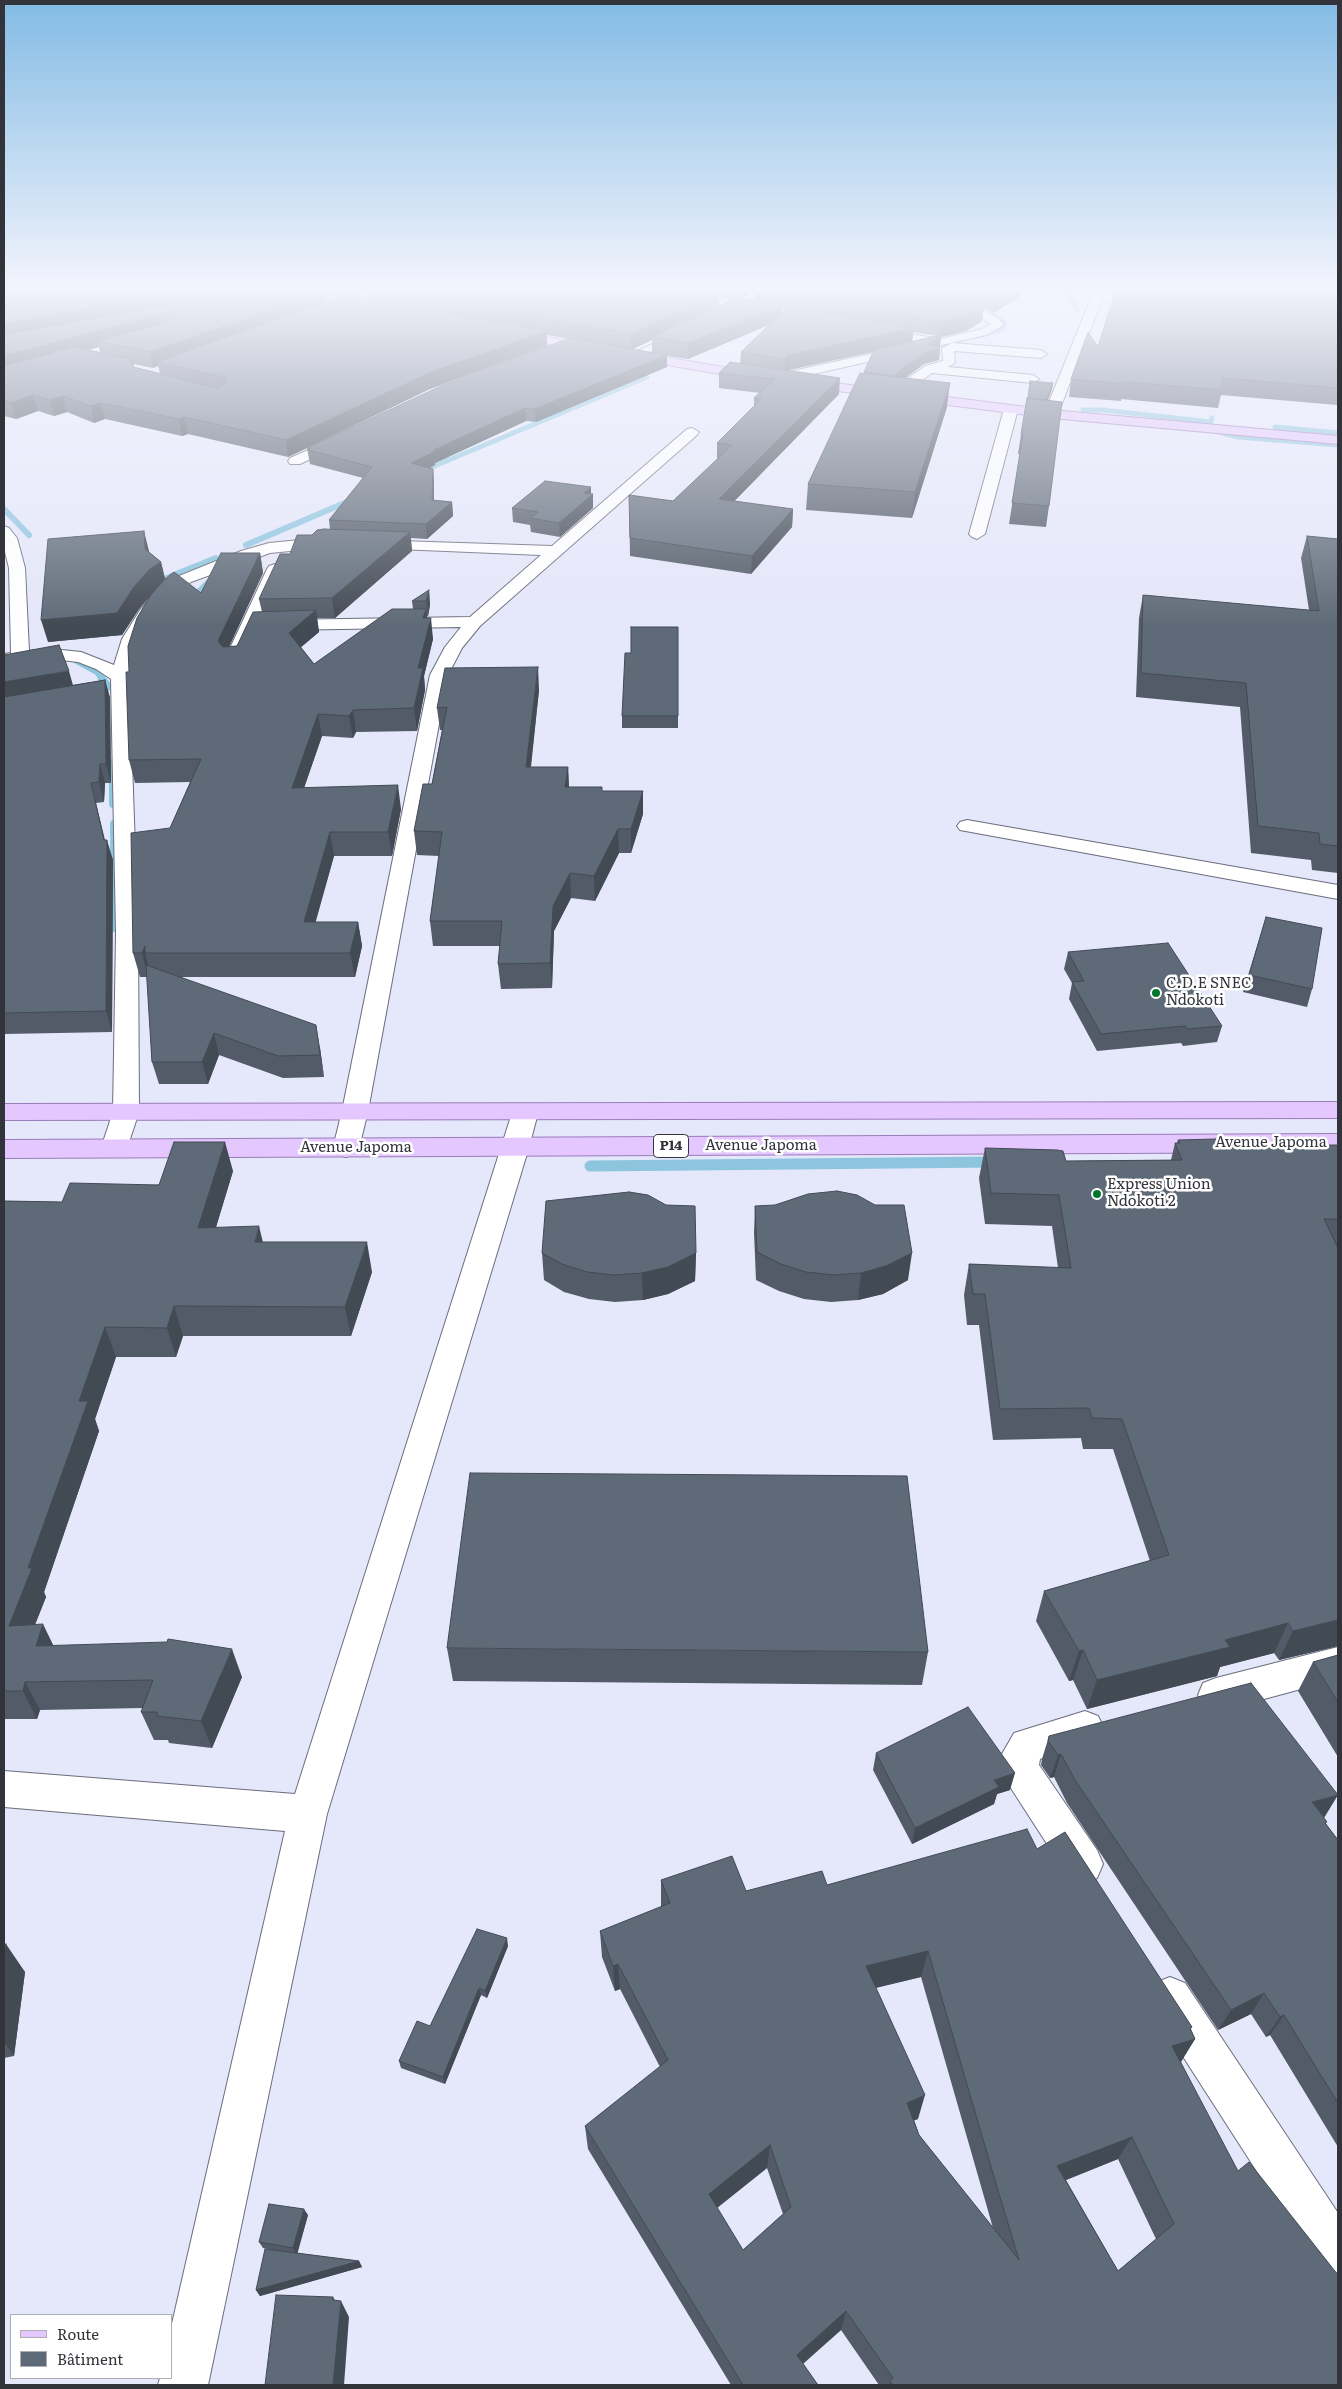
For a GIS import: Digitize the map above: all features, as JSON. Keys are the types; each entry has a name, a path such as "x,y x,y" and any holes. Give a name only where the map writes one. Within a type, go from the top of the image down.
{"main road":[{"path":"966,402 1011,409 1052,410 1338,434"},
{"path":"998,402 1052,410 1338,440"},
{"name":"P14","path":"4,1112 355,1111 525,1113 1338,1110"},
{"name":"Avenue Japoma","path":"4,1149 1335,1149"}],"street":[{"path":"1052,410 1055,402"},
{"path":"977,534 1011,409"},
{"path":"295,461 355,432"},
{"path":"346,1148 355,1111 439,675 454,647 474,622 692,432"},
{"path":"4,531 17,568 12,657 52,654 81,657 102,665 120,677"},
{"path":"114,1148 126,1112 127,923 120,677 134,634 146,614 162,595 185,579 247,554 286,545 327,541 555,551"},
{"path":"233,663 286,545"},
{"path":"249,626 474,622"},
{"path":"967,826 1338,892"},
{"path":"183,2385 308,1814 516,1148 525,1113"},
{"path":"1184,1703 1338,1663"},
{"path":"1102,1893 1020,1768 1021,1754 1027,1745 1039,1740 1116,1720"},
{"path":"4,1789 308,1814"},
{"path":"1150,1967 1317,2224 1338,2250"}],"building":[{"path":"81,402 366,402 286,440 184,417 179,419 101,403 91,406"},
{"path":"405,402 551,402 535,409 525,408 434,450 434,452 411,463 433,469 432,500 452,502 426,524 329,520 372,467 308,450 310,449 307,448"},
{"path":"758,402 816,402 719,499 793,509 752,556 630,538 629,495 673,501 732,445 717,443"},
{"path":"846,402 944,402 915,492 808,484"},
{"path":"1026,402 1062,402 1049,506 1012,503 1023,434 1021,434"},
{"path":"545,481 591,487 584,493 593,494 559,523 530,518 538,512 512,508"},
{"path":"317,530 410,532 332,598 259,599 280,554 290,554 297,535 312,535"},
{"path":"144,531 145,549 161,562 150,569 134,587 117,613 41,620 48,539"},
{"path":"1307,536 1338,539 1338,846 1320,844 1319,833 1258,826 1246,683 1141,673 1143,595 1319,611"},
{"path":"221,553 260,553 218,641 223,647 237,646 253,612 316,610 289,633 314,664 392,609 426,609 423,618 431,618 418,668 423,668 414,708 353,710 349,716 318,714 292,788 398,785 388,832 330,832 304,922 358,922 350,953 145,953 145,946 142,953 133,953 131,833 170,828 201,759 129,760 126,672 129,672 128,646 137,618 150,596 165,579 174,572 201,593"},
{"path":"429,590 426,601 412,601"},
{"path":"631,627 678,627 678,716 622,716 625,653 631,653"},
{"path":"59,645 69,671 4,682 4,655"},
{"path":"538,667 526,767 568,767 565,787 602,787 602,791 643,791 631,829 618,829 594,876 570,873 553,906 550,963 498,964 502,921 430,921 442,832 414,831 423,784 432,784 447,707 437,708 445,668"},
{"path":"105,680 106,764 100,764 99,782 91,783 104,840 107,840 106,1011 4,1013 4,697"},
{"path":"1266,917 1322,928 1312,989 1249,975"},
{"path":"1168,943 1222,1026 1187,1029 1185,1026 1101,1034 1072,982 1084,981 1068,952"},
{"path":"146,965 316,1025 320,1055 278,1056 214,1033 202,1062 152,1062"},
{"path":"1216,1139 1217,1143 1228,1143 1229,1146 1338,1145 1338,1219 1324,1219 1338,1248 1338,1620 1293,1631 1288,1623 1225,1640 1230,1647 1097,1680 1083,1650 1079,1651 1044,1591 1169,1555 1122,1419 1092,1418 1089,1408 1000,1409 985,1294 973,1294 969,1264 1071,1268 1059,1195 991,1193 985,1148 1057,1150 1063,1151 1066,1161 1182,1160 1175,1143 1180,1143 1178,1140"},
{"path":"174,1142 225,1142 198,1228 259,1226 255,1242 367,1242 345,1307 174,1306 167,1328 105,1327 79,1401 88,1401 28,1568 32,1568 9,1626 43,1624 36,1646 167,1642 168,1639 232,1649 201,1721 157,1716 157,1712 141,1712 153,1680 25,1682 23,1691 4,1691 4,1201 62,1202 70,1183 159,1185"},
{"path":"837,1191 857,1195 875,1205 904,1205 912,1253 886,1266 861,1273 834,1275 806,1272 781,1264 757,1252 755,1206 775,1205 808,1194"},
{"path":"629,1192 648,1195 666,1205 695,1206 696,1253 668,1267 642,1273 614,1275 587,1272 562,1264 542,1253 546,1201"},
{"path":"470,1473 907,1476 928,1652 447,1648"},
{"path":"1338,1655 1338,1702 1313,1662"},
{"path":"1251,1683 1338,1795 1312,1802 1338,1840 1338,2103 1284,2015 1280,2017 1264,1993 1231,2010 1075,1780 1061,1754 1058,1755 1048,1741 1049,1736"},
{"path":"968,1707 1015,1773 994,1780 999,1787 915,1828 876,1753"},
{"path":"1027,1829 1037,1849 1065,1832 1192,2027 1190,2028 1195,2039 1172,2046 1238,2171 1249,2162 1338,2275 1338,2385 893,2385 890,2381 893,2378 846,2311 797,2355 818,2385 743,2385 585,2126 668,2060 618,1964 613,1966 600,1931 670,1903 661,1880 732,1856 746,1891 822,1871 827,1885","holes":["928,1951 997,2187 1019,2260 919,2135 907,2103 925,2095 866,1966","1132,2137 1174,2224 1118,2271 1057,2166","770,2145 791,2207 743,2250 709,2194"]},
{"path":"477,1929 507,1938 485,1991 479,1988 443,2077 399,2061 417,2021 430,2026"},
{"path":"269,2204 304,2209 293,2248 259,2242"},
{"path":"265,2249 359,2261 256,2290"},
{"path":"276,2295 333,2297 333,2300 341,2301 333,2385 265,2385"}],"waterway":[{"path":"444,462 586,402"},
{"path":"1083,410 1103,410 1211,422 1212,418"},
{"path":"1275,427 1338,433"},
{"path":"1215,431 1238,437 1338,445"},
{"path":"417,473 447,460"},
{"path":"246,545 354,499"},
{"path":"4,509 29,535"},
{"path":"164,579 216,558"},
{"path":"188,602 216,575"},
{"path":"75,660 97,672 103,680"},
{"path":"102,679 108,687"},
{"path":"113,763 113,804"},
{"path":"114,824 115,928"},
{"path":"590,1166 996,1162"}],"place":[{"name":"C.D.E SNEC Ndokoti","path":"1156,993"},
{"name":"Express Union Ndokoti 2","path":"1097,1194"}]}
